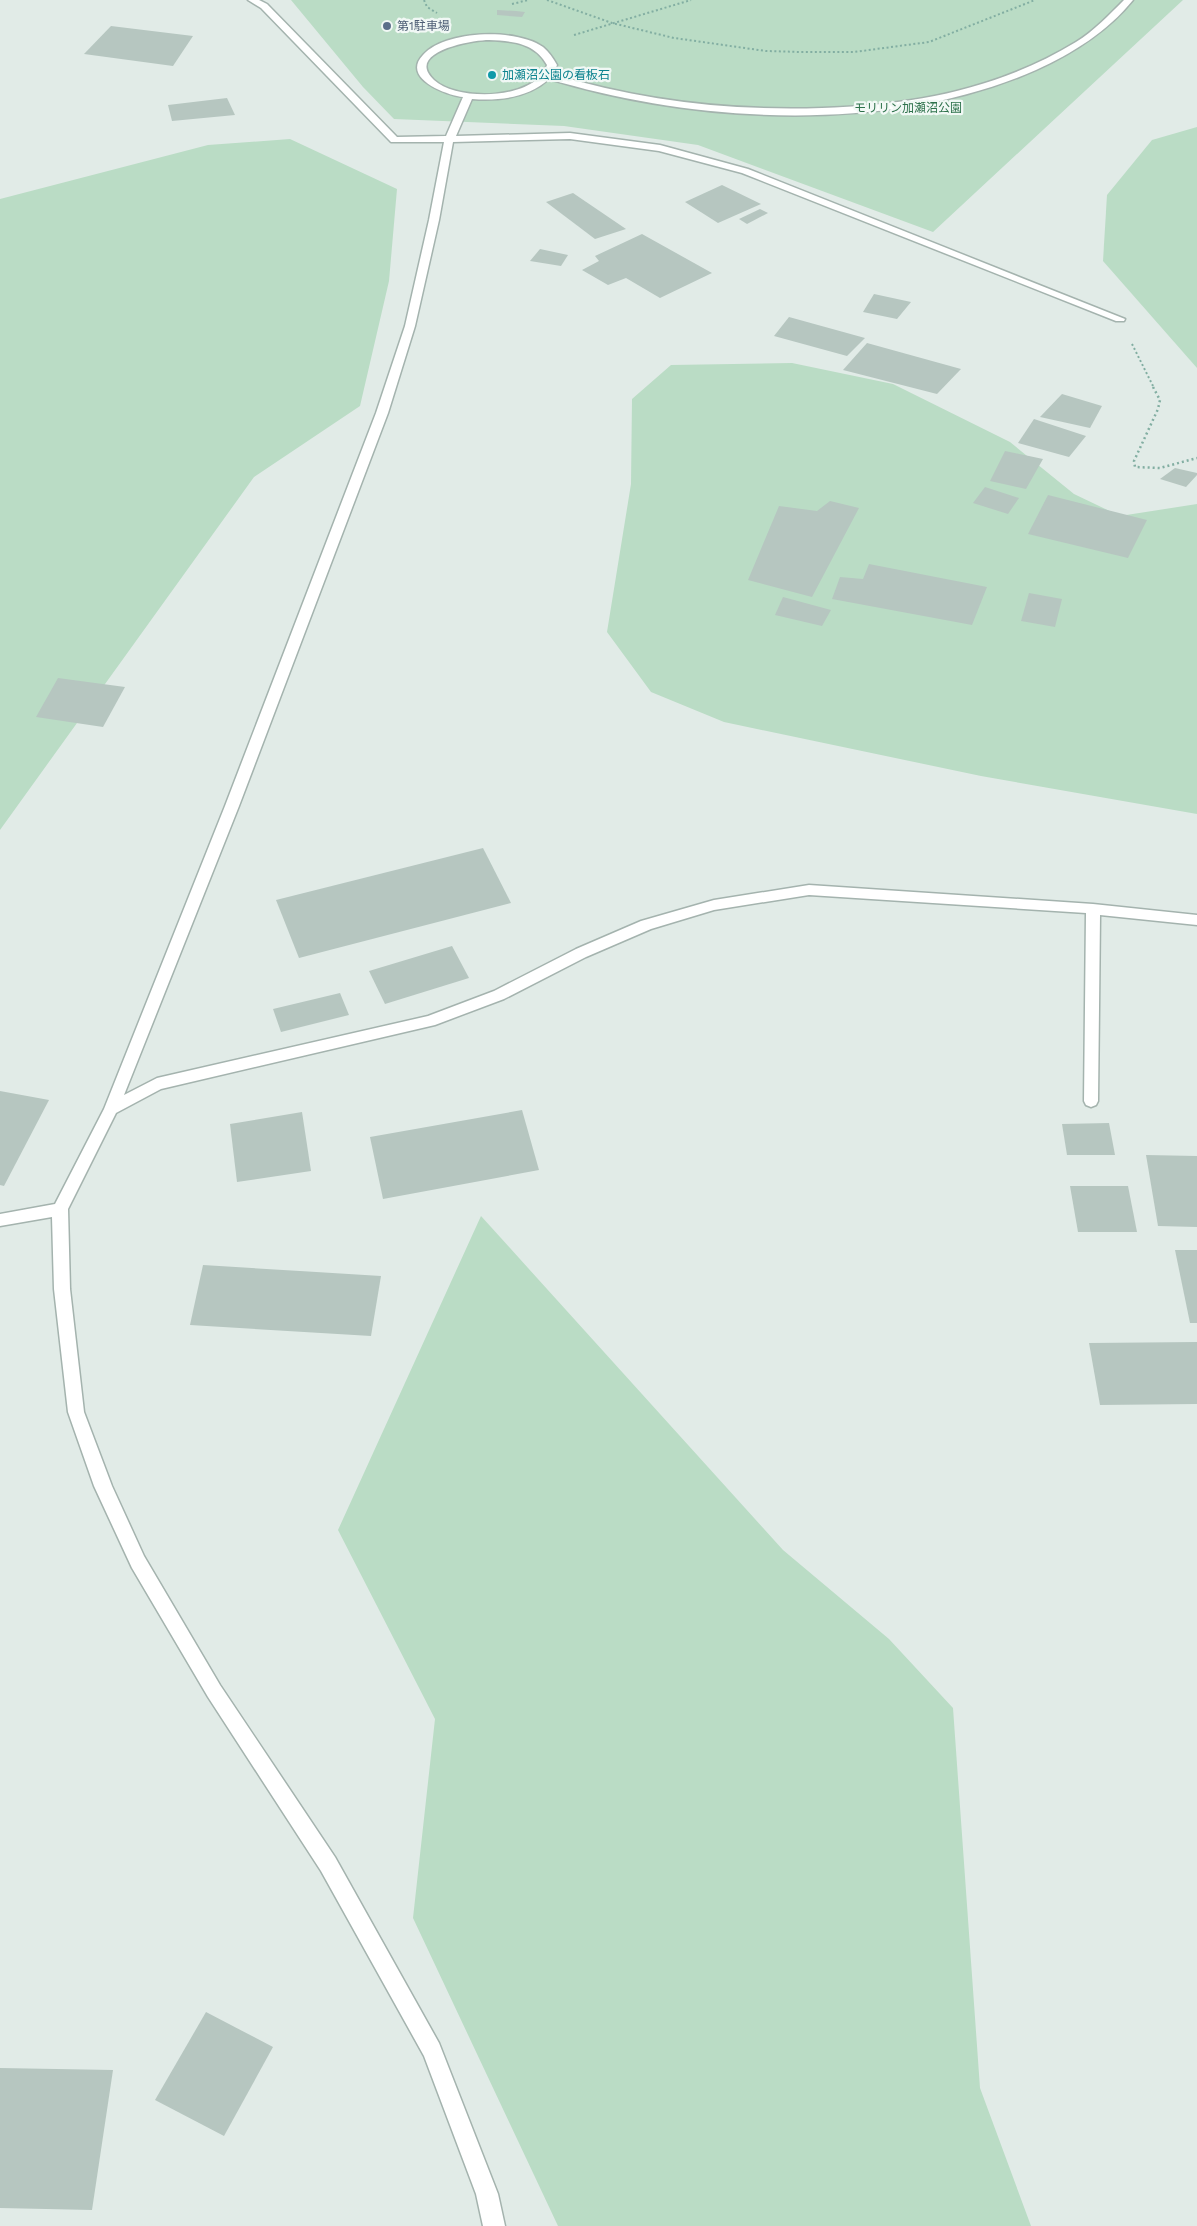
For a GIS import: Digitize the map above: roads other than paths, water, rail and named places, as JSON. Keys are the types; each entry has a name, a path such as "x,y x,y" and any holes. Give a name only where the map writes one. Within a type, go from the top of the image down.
{"street":[{"path":"252,0 264,6 394,140 570,136 660,148 745,171 1120,318"},
{"path":"548,76 626,98 708,109 802,112 906,104 966,93 1014,76 1080,44 1129,0"},
{"path":"479,36 521,40 537,47 548,55 552,65 548,76 538,84 507,94 468,95 448,91 433,84 424,74 422,64 428,54 440,46 479,36"},
{"path":"468,95 449,140 434,220 410,326 382,413 232,806 111,1109 60,1209 62,1290 76,1412 103,1486 138,1562 214,1691 328,1864 432,2050 487,2194 494,2226"},
{"path":"111,1109 157,1084 430,1021 499,995 581,953 646,925 714,905 809,890 1092,909 1197,920"},
{"path":"1091,1101 1092,909"},
{"path":"0,1220 60,1209"}],"place":[{"name":"第1駐車場","path":"387,26"},
{"name":"加瀬沼公園の看板石","path":"492,75"}],"park label":[{"name":"モリリン加瀬沼公園","path":"908,108"}]}
